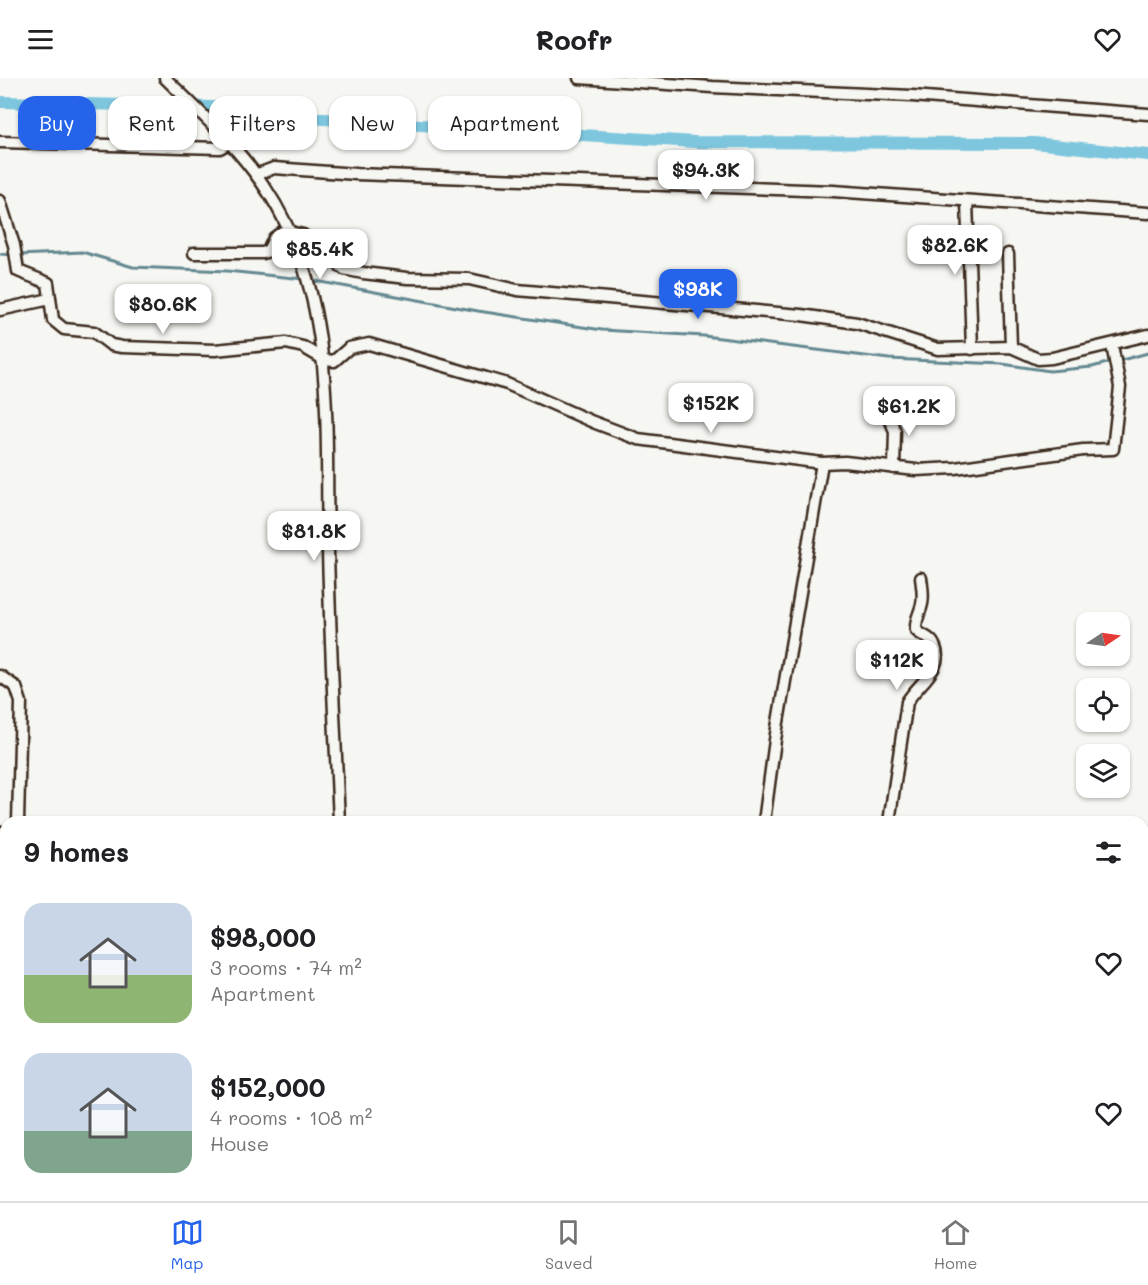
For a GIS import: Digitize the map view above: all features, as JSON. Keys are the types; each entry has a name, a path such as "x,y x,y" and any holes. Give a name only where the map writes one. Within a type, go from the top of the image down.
{"street":[{"path":"165,78 209,122"},
{"path":"579,78 712,87 912,96 1148,114"},
{"path":"0,142 209,148"},
{"path":"236,150 258,174 290,232 311,300 325,360 328,552 339,816"},
{"path":"258,174 274,168 356,174 833,191 1148,213"},
{"path":"0,201 14,245 18,271 48,283 51,316 58,326 94,332 111,345 184,351 286,343 303,347 325,360 334,361 349,348 369,344 500,381 638,439 822,464 845,462 894,468 954,468 1083,450 1113,449 1120,387 1112,349"},
{"path":"967,201 972,349"},
{"path":"194,253 263,253 268,251 274,238 282,232 290,232 303,235 344,269 363,273 407,278 469,279 517,290 801,315 857,323 938,349 1011,347 1038,359 1112,349 1148,335"},
{"path":"1008,254 1011,347"},
{"path":"0,310 50,298"},
{"path":"887,413 894,431 894,468"},
{"path":"765,816 775,740 822,464"},
{"path":"890,816 908,702 915,688 925,680 936,663 935,646 929,637 916,630 915,622 922,598 921,578"},
{"path":"0,676 16,687 21,702 18,816"}],"waterway":[{"path":"0,102 254,108 308,118 695,142 1034,143 1148,155"},
{"path":"19,255 82,252 133,267 227,271 303,279"},
{"path":"0,254 13,255"},
{"path":"310,280 478,311 602,330 704,336 889,359 1002,364 1050,371 1092,367 1111,362"},
{"path":"1118,361 1148,353"}]}
